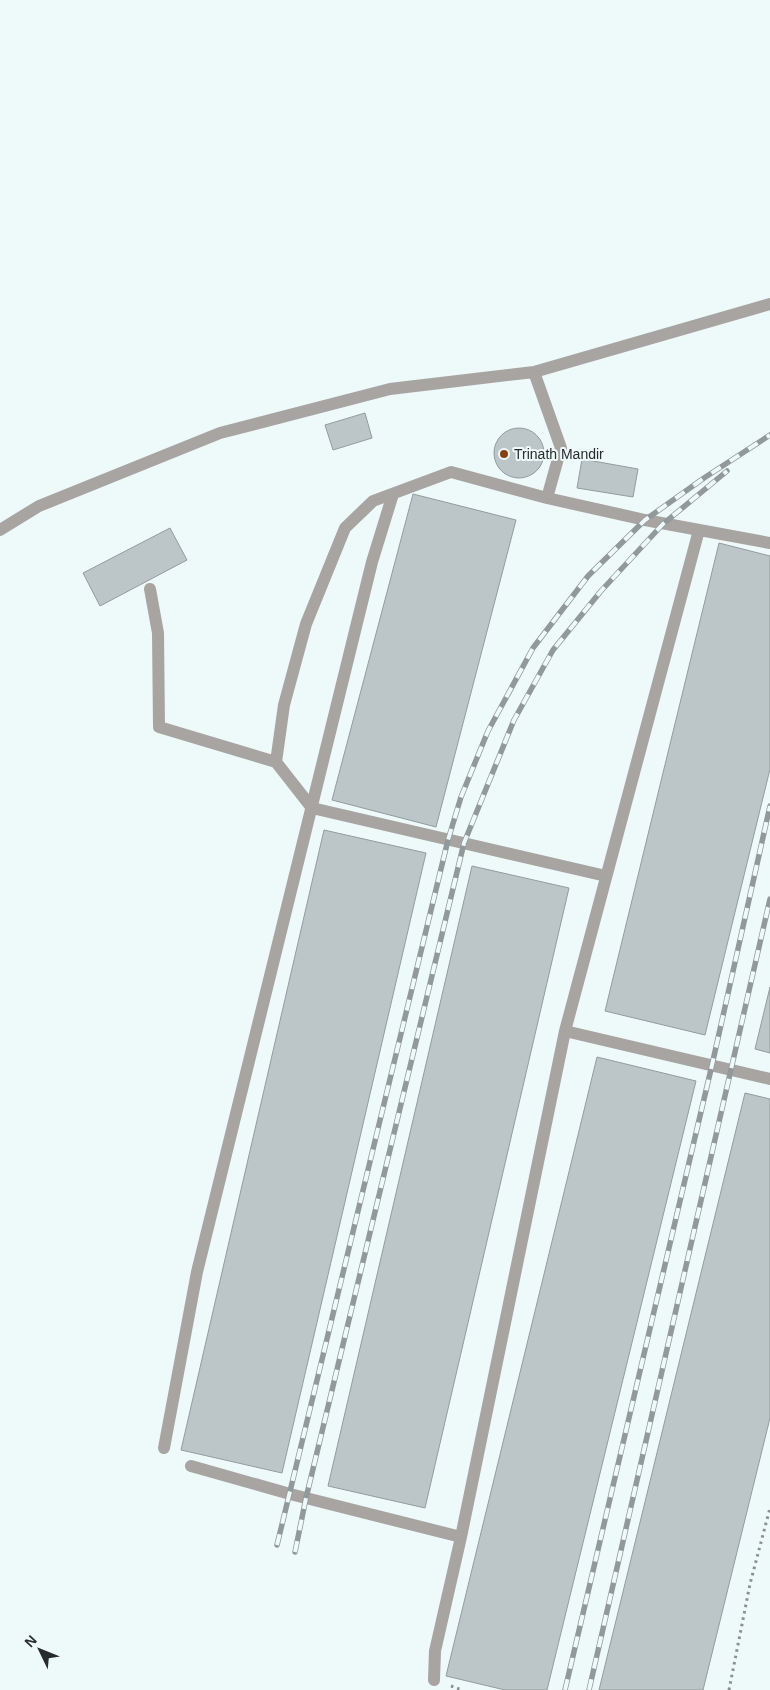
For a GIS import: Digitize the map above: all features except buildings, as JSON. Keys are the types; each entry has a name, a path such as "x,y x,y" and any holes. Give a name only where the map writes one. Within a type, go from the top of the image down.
{"street":[{"path":"0,530 39,506 220,433 390,388 534,372 770,304"},
{"path":"534,372 560,448 546,498"},
{"path":"276,762 284,705 306,624 345,528 372,501 451,472 546,498 644,520 770,543"},
{"path":"164,1448 197,1272 372,562 393,494"},
{"path":"434,1680 435,1651 461,1537 565,1031 699,530"},
{"path":"150,588 158,633 159,727 276,762 312,808 606,876"},
{"path":"565,1031 770,1079"},
{"path":"191,1466 290,1494 461,1537"}],"path":[{"path":"729,1690 750,1584 770,1508"}],"railway":[{"path":"277,1545 448,840 461,797 488,731 533,648 588,576 645,520 704,478 770,435"},
{"path":"295,1552 306,1498 464,843 514,720 553,650 601,591 663,524 727,471"},
{"path":"565,1690 712,1065 770,806"},
{"path":"589,1690 770,899"}],"place":[{"name":"Trinath Mandir","path":"504,454"}]}
